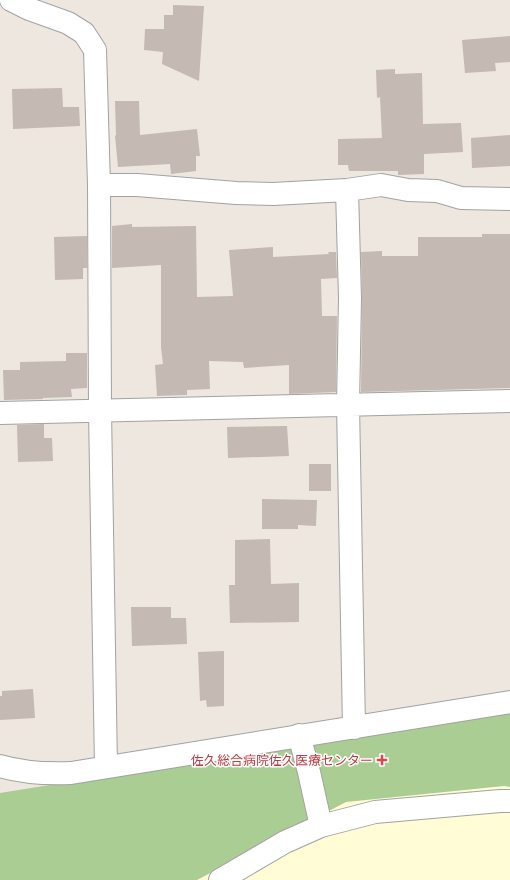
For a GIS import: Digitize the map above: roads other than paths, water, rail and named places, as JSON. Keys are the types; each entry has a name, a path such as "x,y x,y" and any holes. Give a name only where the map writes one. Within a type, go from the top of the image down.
{"street":[{"path":"11,0 28,9 68,23 84,33 95,50 99,185 100,410 106,767"},
{"path":"99,185 137,185 236,193 273,194 347,190 381,185 408,190 436,191 461,198 510,199"},
{"path":"347,190 350,298 348,404 354,728"},
{"path":"0,413 510,401"},
{"path":"0,766 13,770 45,774 71,773 510,702"},
{"path":"299,735 321,826"},
{"path":"220,880 285,842 321,826 375,812 469,803 510,801"}],"place":[{"name":"佐久総合病院佐久医療センター","path":"382,760"}]}
